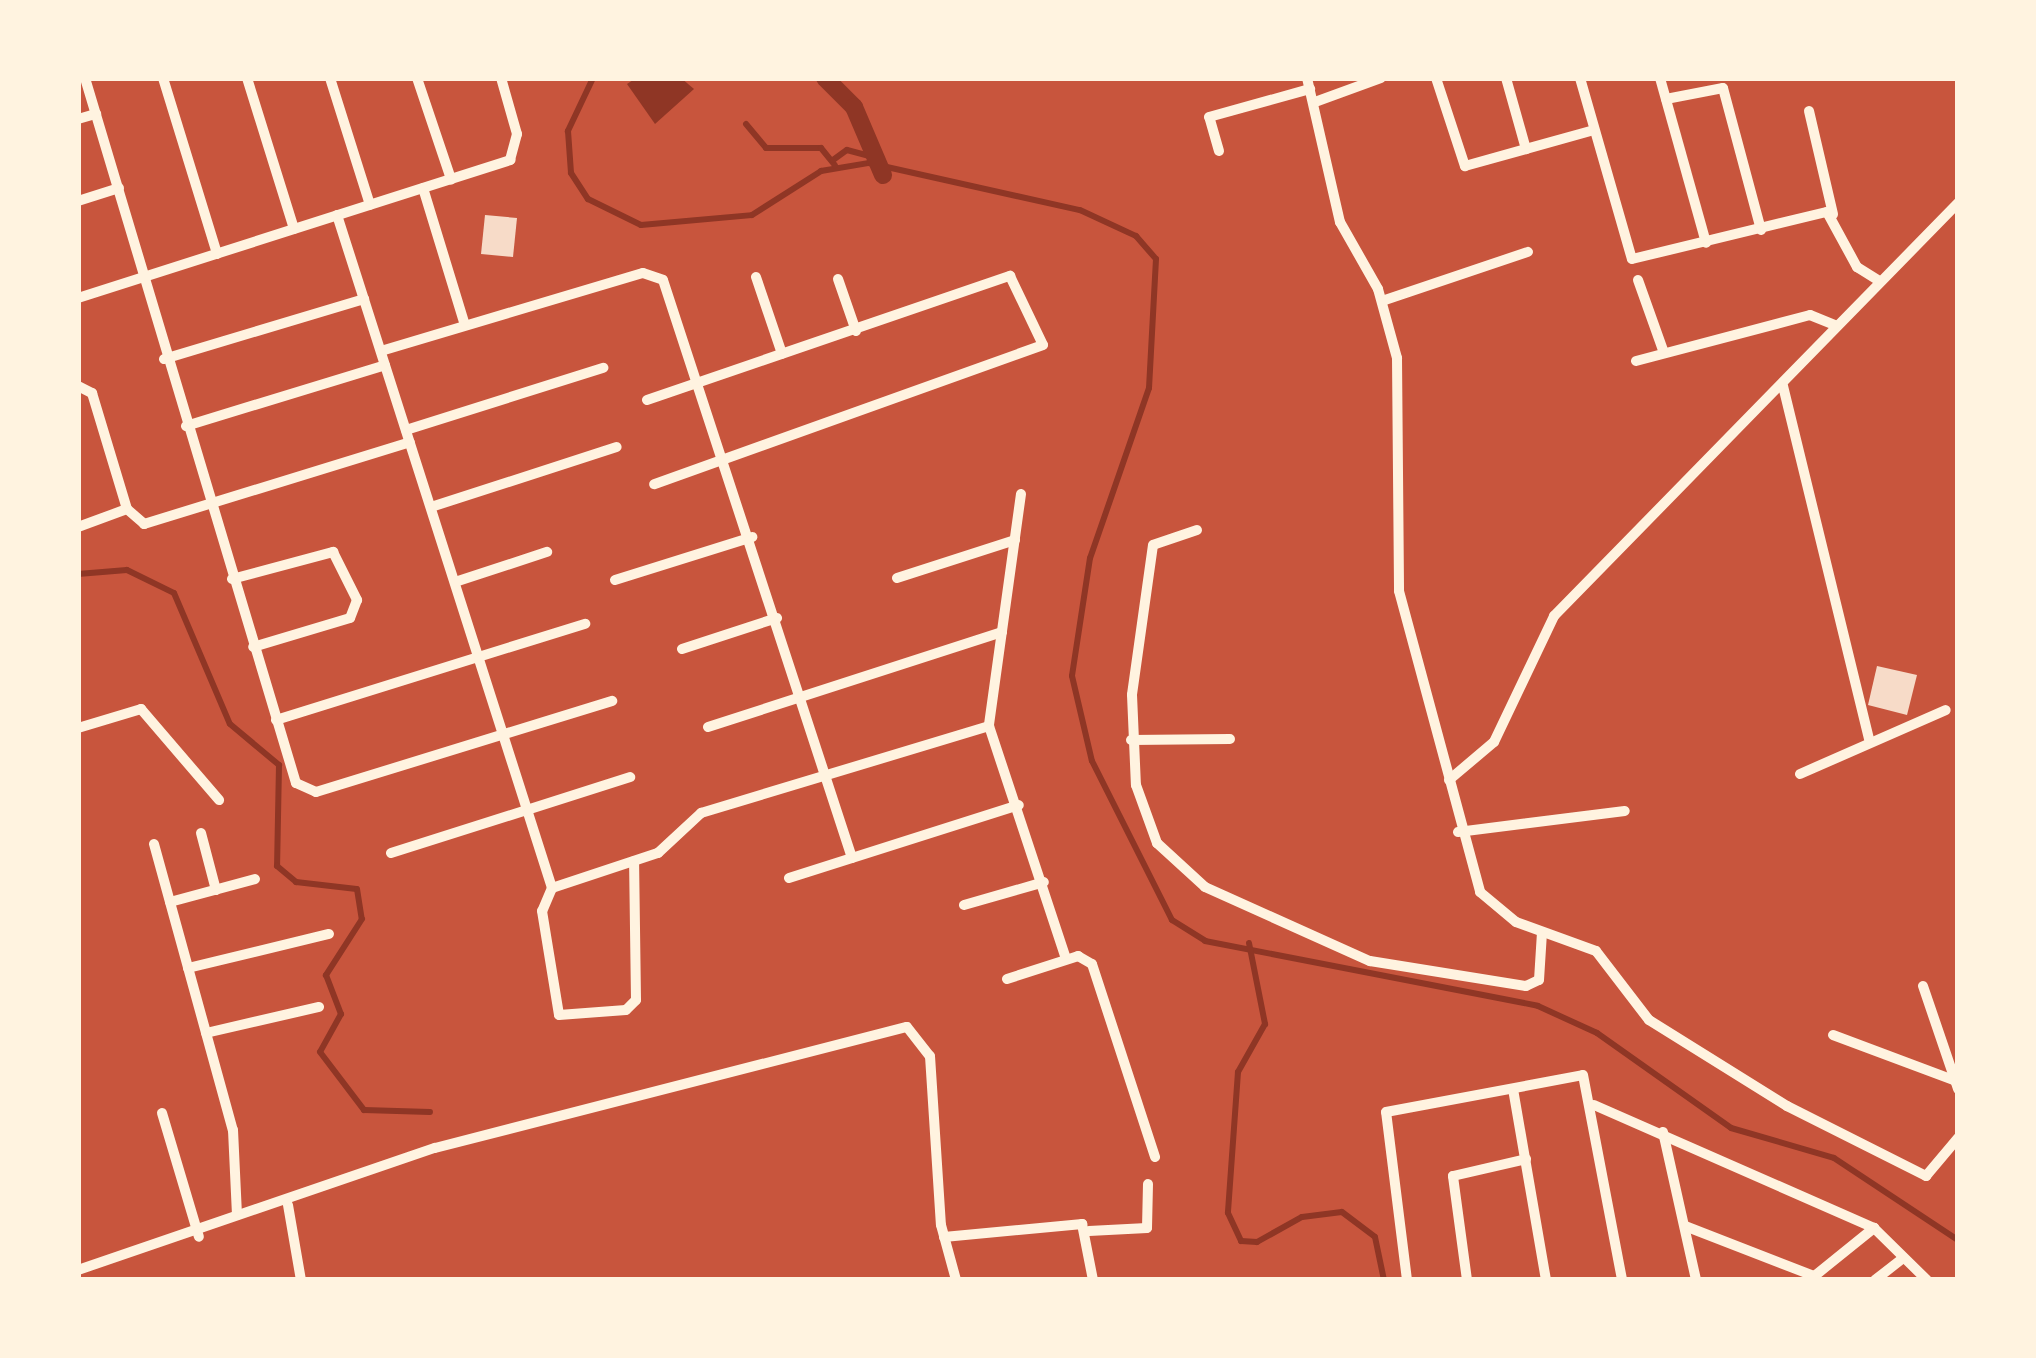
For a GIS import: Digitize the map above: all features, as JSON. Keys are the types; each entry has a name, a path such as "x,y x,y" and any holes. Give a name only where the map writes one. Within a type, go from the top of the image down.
{"street":[{"path":"85,78 147,276 164,359 296,783 316,791 612,701"},
{"path":"163,78 217,254"},
{"path":"247,78 294,229"},
{"path":"330,78 370,205"},
{"path":"417,78 451,179"},
{"path":"78,298 516,154 501,78"},
{"path":"1315,102 1381,78"},
{"path":"1436,78 1459,161 1594,130"},
{"path":"1506,78 1526,149"},
{"path":"1580,78 1633,259 1833,214"},
{"path":"1660,78 1706,243"},
{"path":"1219,152 1209,117 1309,83 1340,222 1382,301 1400,383 1400,591 1458,832 1485,899 1542,932 1596,951 1641,1013 1724,1070 1921,1174 1937,1174 1958,1138"},
{"path":"1666,99 1723,88 1761,230"},
{"path":"78,96 94,108"},
{"path":"78,119 94,108"},
{"path":"1809,111 1833,214 1853,262 1878,280"},
{"path":"78,201 119,188"},
{"path":"422,188 465,326"},
{"path":"1449,780 1494,742 1554,616 1958,203"},
{"path":"337,215 552,888 542,911 553,1008 626,1010 637,1000 634,861"},
{"path":"1382,301 1528,252"},
{"path":"381,351 643,273 675,294 852,858"},
{"path":"646,400 1014,276 1043,346 728,462 654,484"},
{"path":"756,277 782,354"},
{"path":"838,279 856,331"},
{"path":"1638,280 1664,353"},
{"path":"164,359 364,298"},
{"path":"1636,361 1810,315 1837,326"},
{"path":"186,426 385,365"},
{"path":"78,386 92,393 127,509 144,524 603,368"},
{"path":"1783,386 1870,742"},
{"path":"431,507 617,447"},
{"path":"1022,494 989,726 1066,958"},
{"path":"78,527 127,509"},
{"path":"1197,530 1154,545 1131,740 1146,826 1205,887 1370,961 1526,986 1539,980 1542,932"},
{"path":"615,580 752,537"},
{"path":"897,578 1015,539"},
{"path":"455,582 547,552"},
{"path":"232,579 333,553 356,600 350,618 253,647"},
{"path":"682,649 777,618"},
{"path":"276,720 585,624"},
{"path":"708,727 1002,632"},
{"path":"78,728 141,710 219,800"},
{"path":"1800,774 1946,710"},
{"path":"552,888 634,861 700,813 989,726"},
{"path":"1131,740 1230,739"},
{"path":"391,853 630,777"},
{"path":"789,878 1019,806"},
{"path":"1458,832 1625,811"},
{"path":"201,833 216,890"},
{"path":"154,844 233,1130 237,1215"},
{"path":"170,902 255,879"},
{"path":"964,905 1043,883"},
{"path":"188,968 328,934"},
{"path":"1007,979 1066,958 1092,964 1155,1157"},
{"path":"1923,986 1957,1085"},
{"path":"206,1034 319,1006"},
{"path":"78,1270 199,1237 237,1215 288,1205 619,1095 903,1027 923,1039 944,1237 956,1280"},
{"path":"1833,1035 1957,1085"},
{"path":"1407,1280 1383,1115 1582,1075 1594,1105 1622,1280"},
{"path":"1513,1089 1546,1280"},
{"path":"1594,1105 1874,1228 1922,1275 1906,1280"},
{"path":"162,1113 199,1237"},
{"path":"1663,1132 1696,1280"},
{"path":"1468,1280 1454,1176 1526,1159"},
{"path":"944,1237 1147,1228 1148,1184"},
{"path":"288,1205 301,1280"},
{"path":"1685,1226 1812,1278 1874,1228"},
{"path":"1089,1231 1093,1280"},
{"path":"1875,1280 1904,1258"}],"shaded area":[{"path":"636,78 681,78 694,89 655,124 627,84"}],"building":[{"path":"485,215 517,218 513,257 481,254"},
{"path":"1877,666 1917,675 1907,715 1868,705"}],"waterway":[{"path":"593,78 568,131 571,173 588,199 641,225 752,215 821,171 869,163 1080,210 1136,236 1156,259 1149,388 1090,558 1072,676 1092,761 1172,920 1205,941 1538,1006 1597,1033 1731,1128 1834,1158 1958,1240"},
{"path":"825,78 854,107 883,175"},
{"path":"746,124 766,148 821,148 835,165"},
{"path":"833,160 847,150 876,158"},
{"path":"78,574 127,570 174,593 230,724 279,765 277,866 296,882 357,889 362,919 326,975 341,1014 320,1052 364,1110 430,1112"},
{"path":"1249,943 1265,1024 1238,1072 1228,1213 1241,1241 1257,1242 1302,1217 1342,1212 1375,1237 1384,1280"}]}
